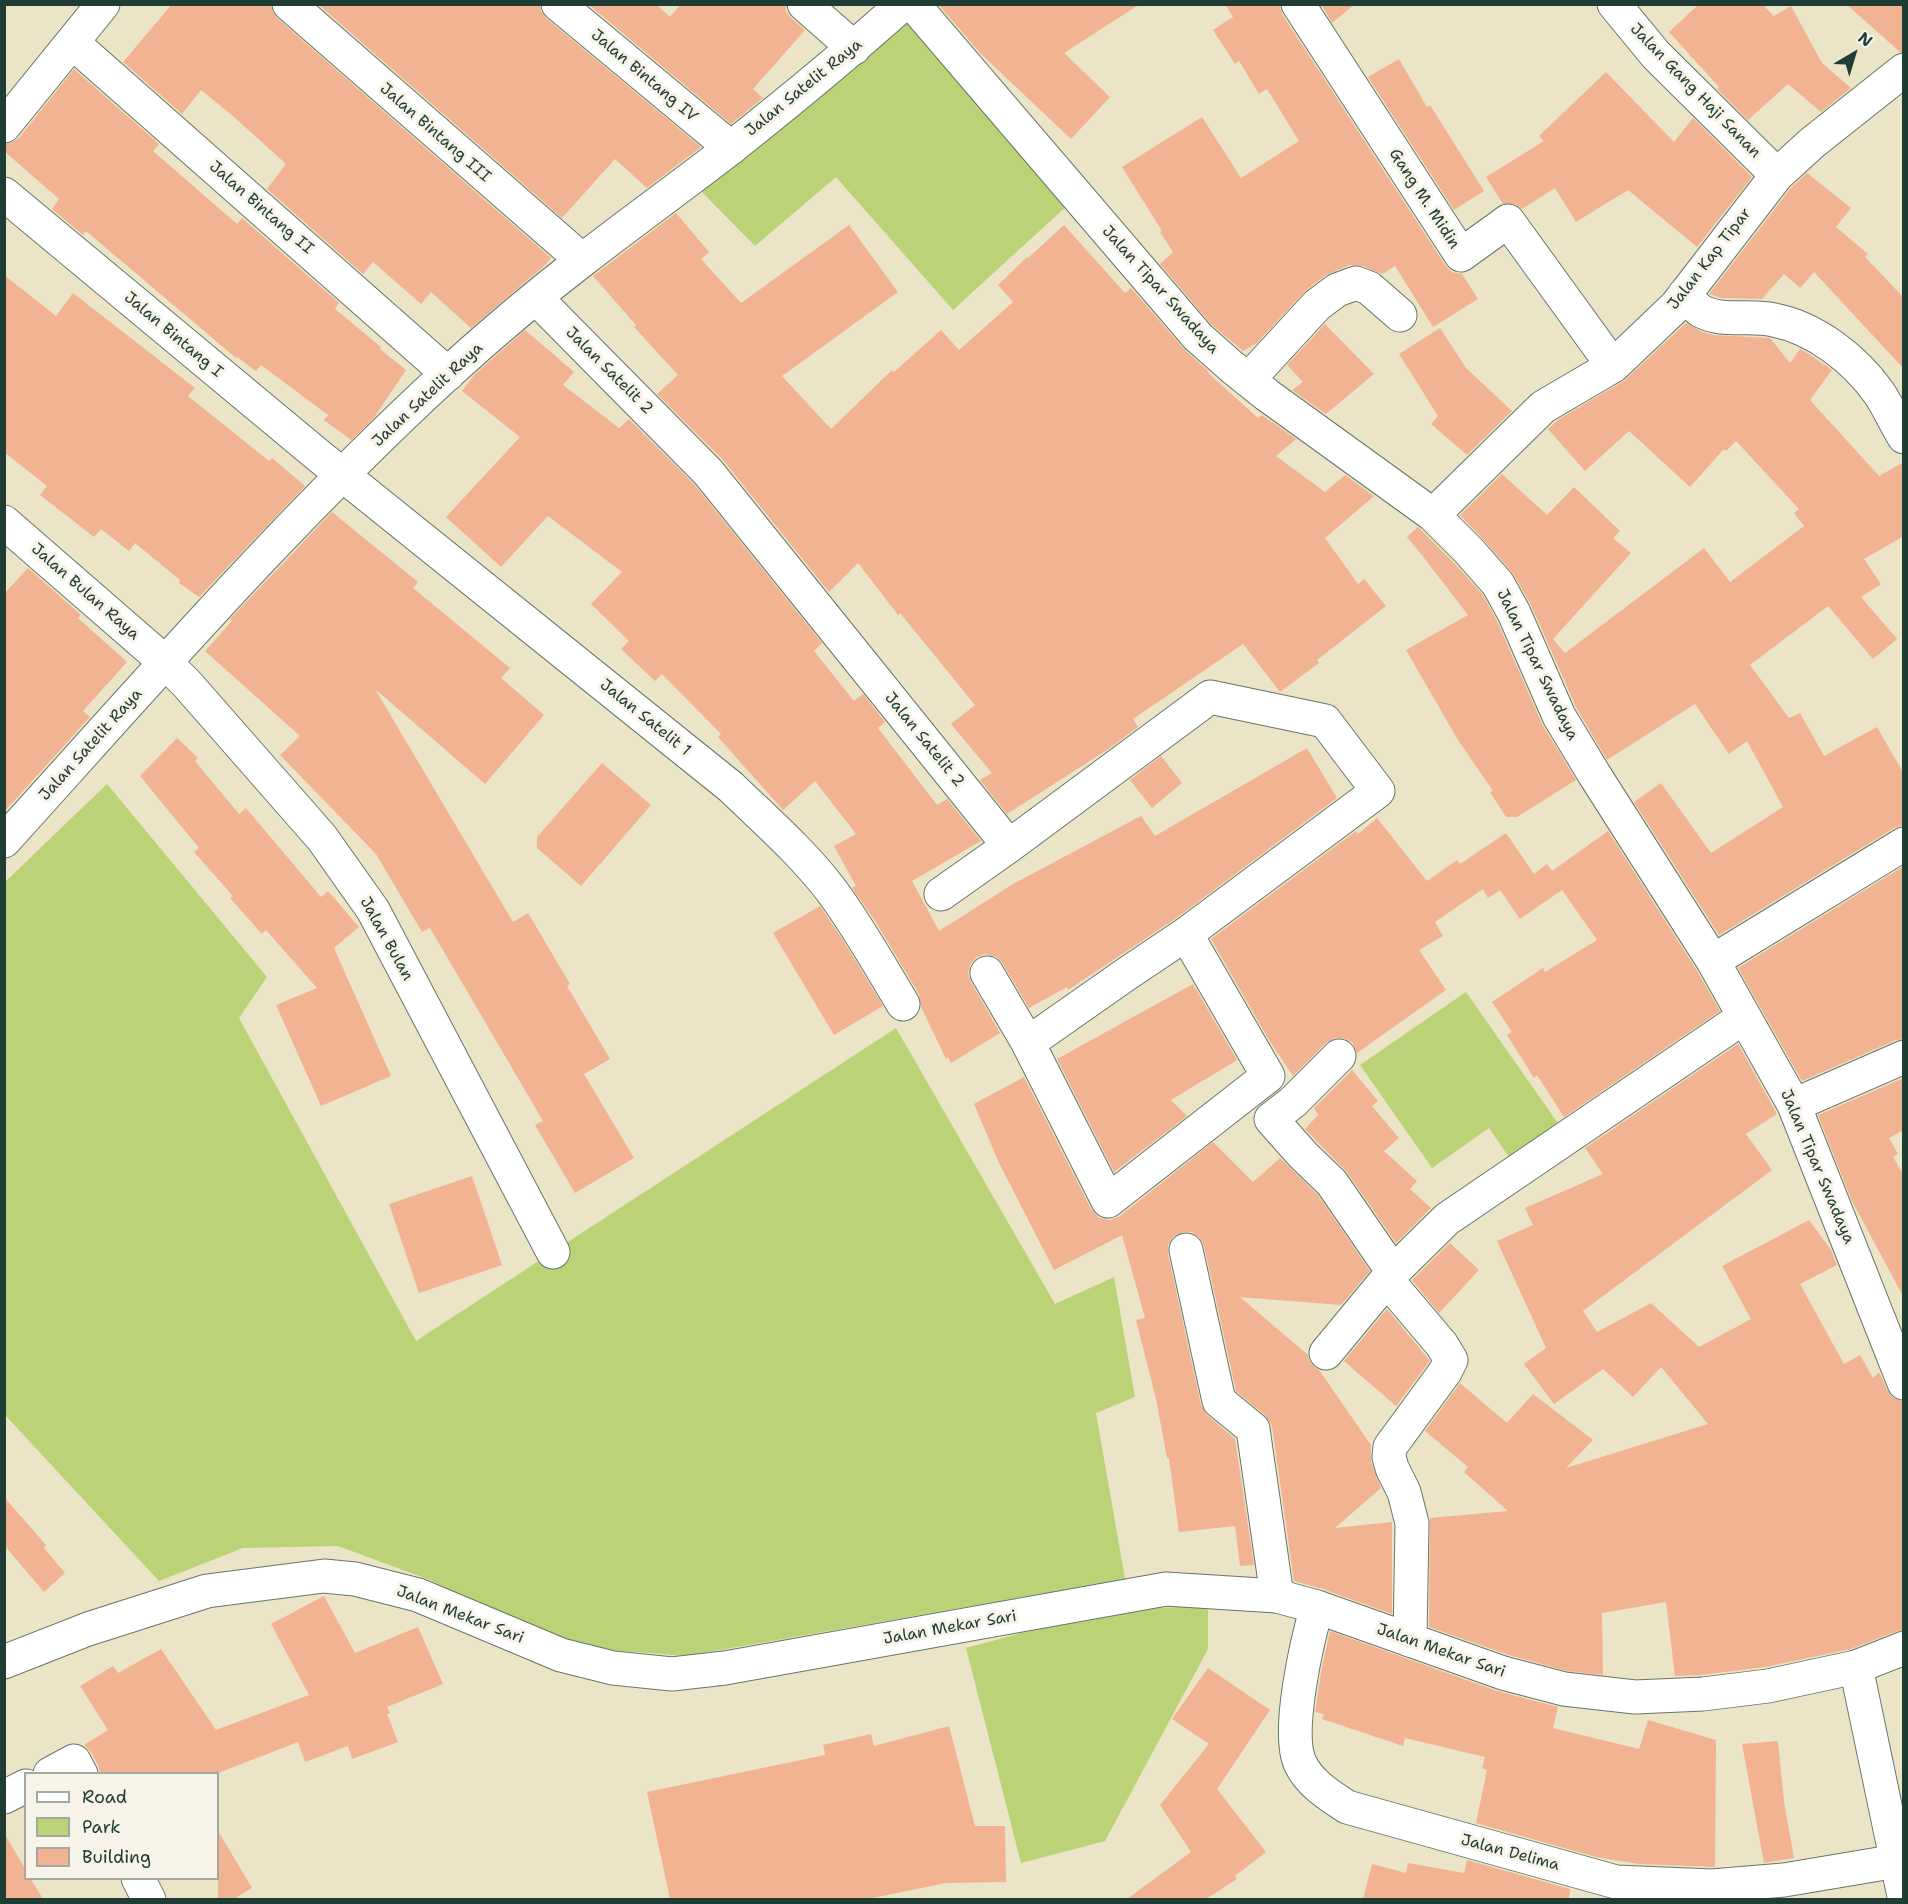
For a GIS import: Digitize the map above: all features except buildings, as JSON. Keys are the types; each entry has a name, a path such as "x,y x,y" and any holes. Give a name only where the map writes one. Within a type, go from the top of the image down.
{"street":[{"path":"4,126 74,43 103,4"},
{"name":"Jalan Bintang III","path":"289,4 582,260"},
{"name":"Jalan Bintang IV","path":"558,4 731,148"},
{"path":"804,4 854,48"},
{"name":"Jalan Satelit Raya","path":"4,841 165,662 342,475 448,374 582,260 731,148 854,48 903,4"},
{"name":"Jalan Tipar Swadaya","path":"913,4 1198,337 1248,380 1433,515 1498,584 1514,613 1559,716 1713,961 1794,1105 1904,1383"},
{"name":"Gang M. Midin","path":"1298,4 1461,255 1508,221 1613,366"},
{"name":"Jalan Gang Haji Sanan","path":"1614,4 1656,55 1777,175"},
{"name":"Jalan Bintang II","path":"74,43 448,374"},
{"name":"Jalan Kap Tipar","path":"1433,515 1543,407 1613,366 1676,306 1777,175 1812,143 1904,70"},
{"name":"Jalan Bintang I","path":"4,194 342,475"},
{"path":"1248,380 1317,305 1337,290 1356,283 1369,288 1400,315"},
{"path":"1684,295 1702,312 1718,317 1773,319 1818,338 1846,357 1866,377 1880,394 1904,437"},
{"name":"Jalan Satelit 2","path":"536,298 708,472 1010,846"},
{"name":"Jalan Satelit 1","path":"342,475 731,787 788,843 830,889 861,934 903,1004"},
{"name":"Jalan Bulan Raya","path":"8,533 165,662"},
{"name":"Jalan Bulan","path":"165,662 195,692 322,838 373,910 553,1252"},
{"path":"941,894 1010,846 1210,697 1325,721 1378,790 1186,934 1028,1043"},
{"path":"1713,961 1904,844"},
{"path":"987,973 1028,1043 1108,1201 1268,1076 1186,934"},
{"path":"1326,1353 1390,1276 1448,1219 1744,1017"},
{"path":"1339,1056 1293,1102 1271,1119 1332,1183 1390,1276 1442,1345 1450,1360 1445,1372 1390,1447 1389,1457 1392,1468 1404,1492 1412,1523 1410,1640"},
{"path":"1794,1105 1904,1057"},
{"path":"1186,1250 1219,1401 1252,1429 1277,1596"},
{"name":"Jalan Mekar Sari","path":"6,1659 88,1629 207,1591 324,1576 355,1579 418,1595 561,1655 613,1668 672,1674 725,1668 1166,1590 1277,1596 1317,1607 1503,1673 1564,1689 1635,1697 1703,1695 1768,1686 1856,1667 1904,1648"},
{"name":"Jalan Delima","path":"1317,1607 1310,1630 1297,1708 1294,1743 1300,1764 1313,1781 1347,1807 1615,1891 1784,1880 1897,1861"},
{"path":"1856,1667 1904,1896"},
{"path":"4,1797 24,1787"},
{"path":"139,1880 149,1899"}],"green space":[{"path":"909,16 1069,204 953,310 836,177 755,246 695,185"},
{"path":"107,784 267,977 239,1018 416,1341 896,1028 1055,1304 1114,1277 1135,1397 1096,1413 1125,1579 686,1656 598,1649 508,1620 430,1580 338,1546 243,1548 159,1581 5,1415 5,882"},
{"path":"1466,992 1562,1129 1513,1163 1489,1128 1432,1168 1360,1065"},
{"path":"1208,1606 1208,1649 1105,1841 1021,1863 966,1648 1055,1624 1130,1609"}]}
